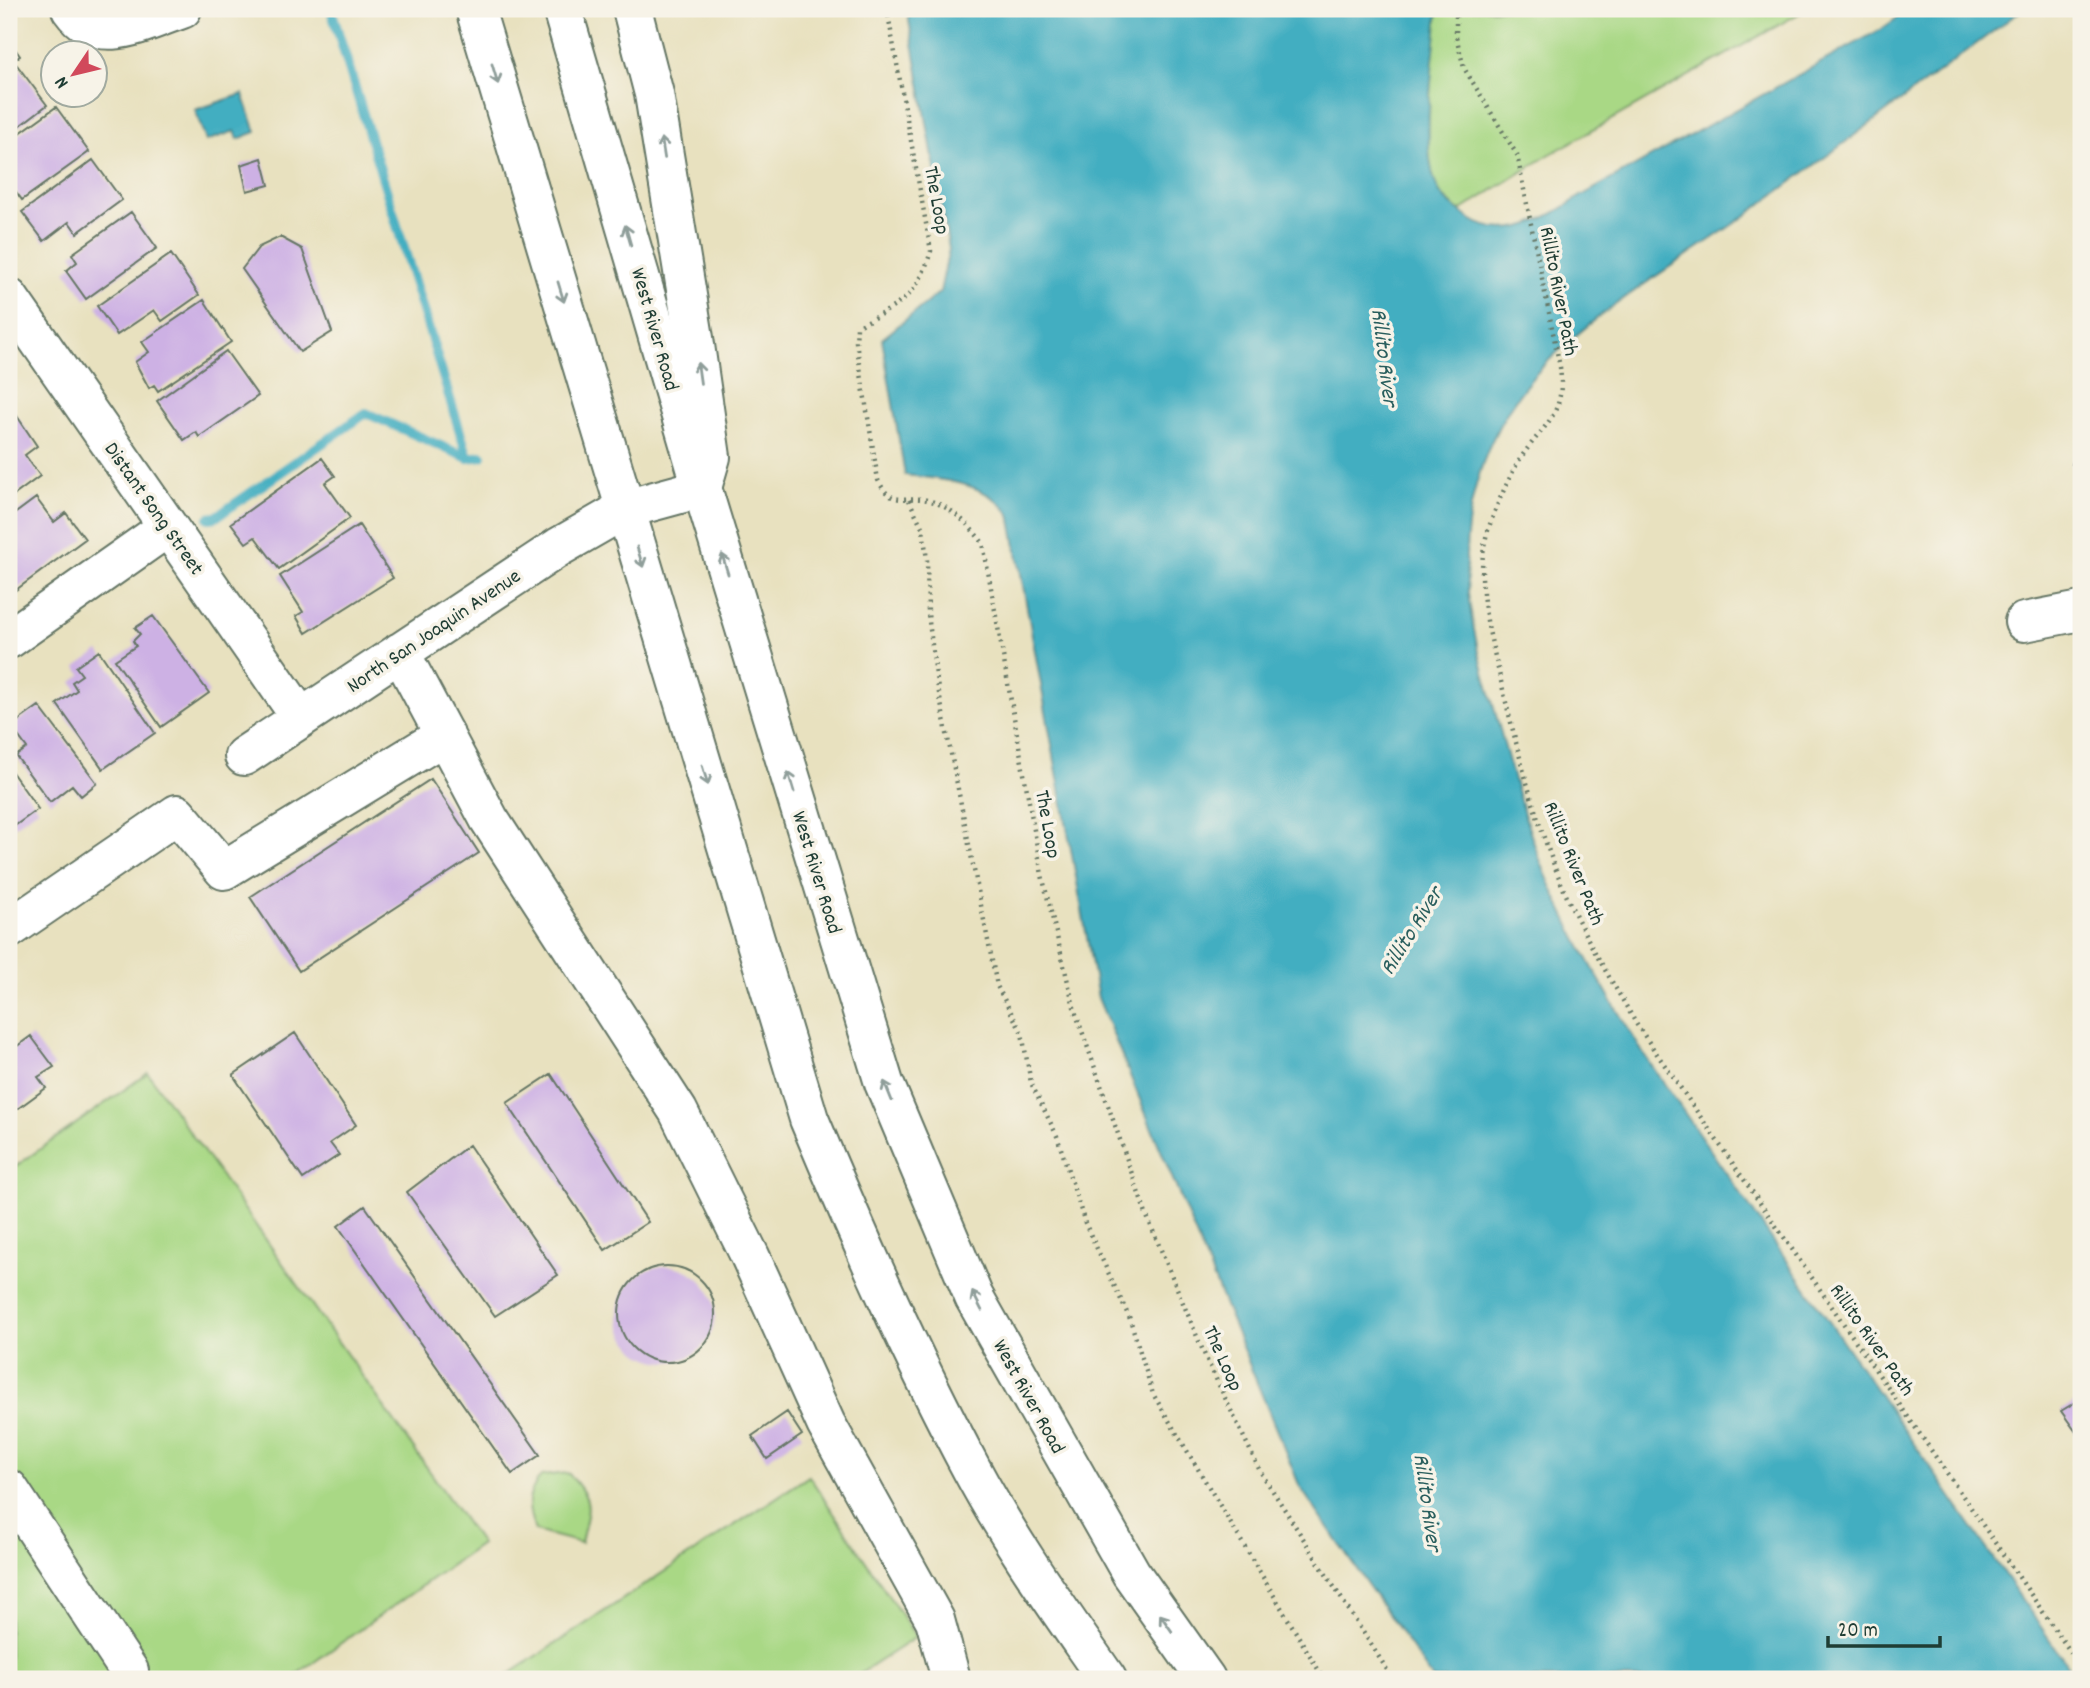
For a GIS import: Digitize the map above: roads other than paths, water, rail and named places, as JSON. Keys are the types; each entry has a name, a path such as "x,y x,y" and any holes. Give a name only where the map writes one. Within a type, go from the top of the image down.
{"main road":[{"path":"71,9 90,28 105,32 181,9"},
{"path":"475,9 809,1119 881,1291 973,1472 1046,1591 1107,1679"},
{"name":"West River Road","path":"562,9 702,488 884,1083 974,1297 1131,1573 1206,1679"},
{"path":"632,9 653,94 694,338 711,457 702,488"},
{"name":"Distant Song Street","path":"9,298 301,718"},
{"name":"North San Joaquin Avenue","path":"244,756 550,552 625,509 702,488"},
{"path":"9,639 168,527"},
{"path":"2024,622 2081,611"},
{"path":"400,652 489,819 678,1111 750,1256 826,1424 935,1620 951,1679"},
{"path":"9,929 177,814 224,870 444,735"},
{"path":"9,1489 129,1671"}],"water":[{"name":"Rillito River","path":"907,9 1438,9 1428,127 1432,172 1440,193 1452,205 1469,218 1498,229 1527,225 1555,212 1883,28 1910,9 2023,9 1778,192 1616,304 1556,353 1530,380 1509,409 1490,444 1472,503 1466,563 1476,640 1521,803 1543,867 1584,951 1643,1053 2077,1679 1433,1679 1300,1487 1098,998 1010,514 1000,503 976,488 905,475 882,339 940,292 949,249"},
{"path":"243,94 256,132 238,139 235,131 206,141 195,110"}],"waterway":[{"path":"331,9 468,458 482,456"},
{"path":"209,518 216,517 366,413 468,458"}]}
